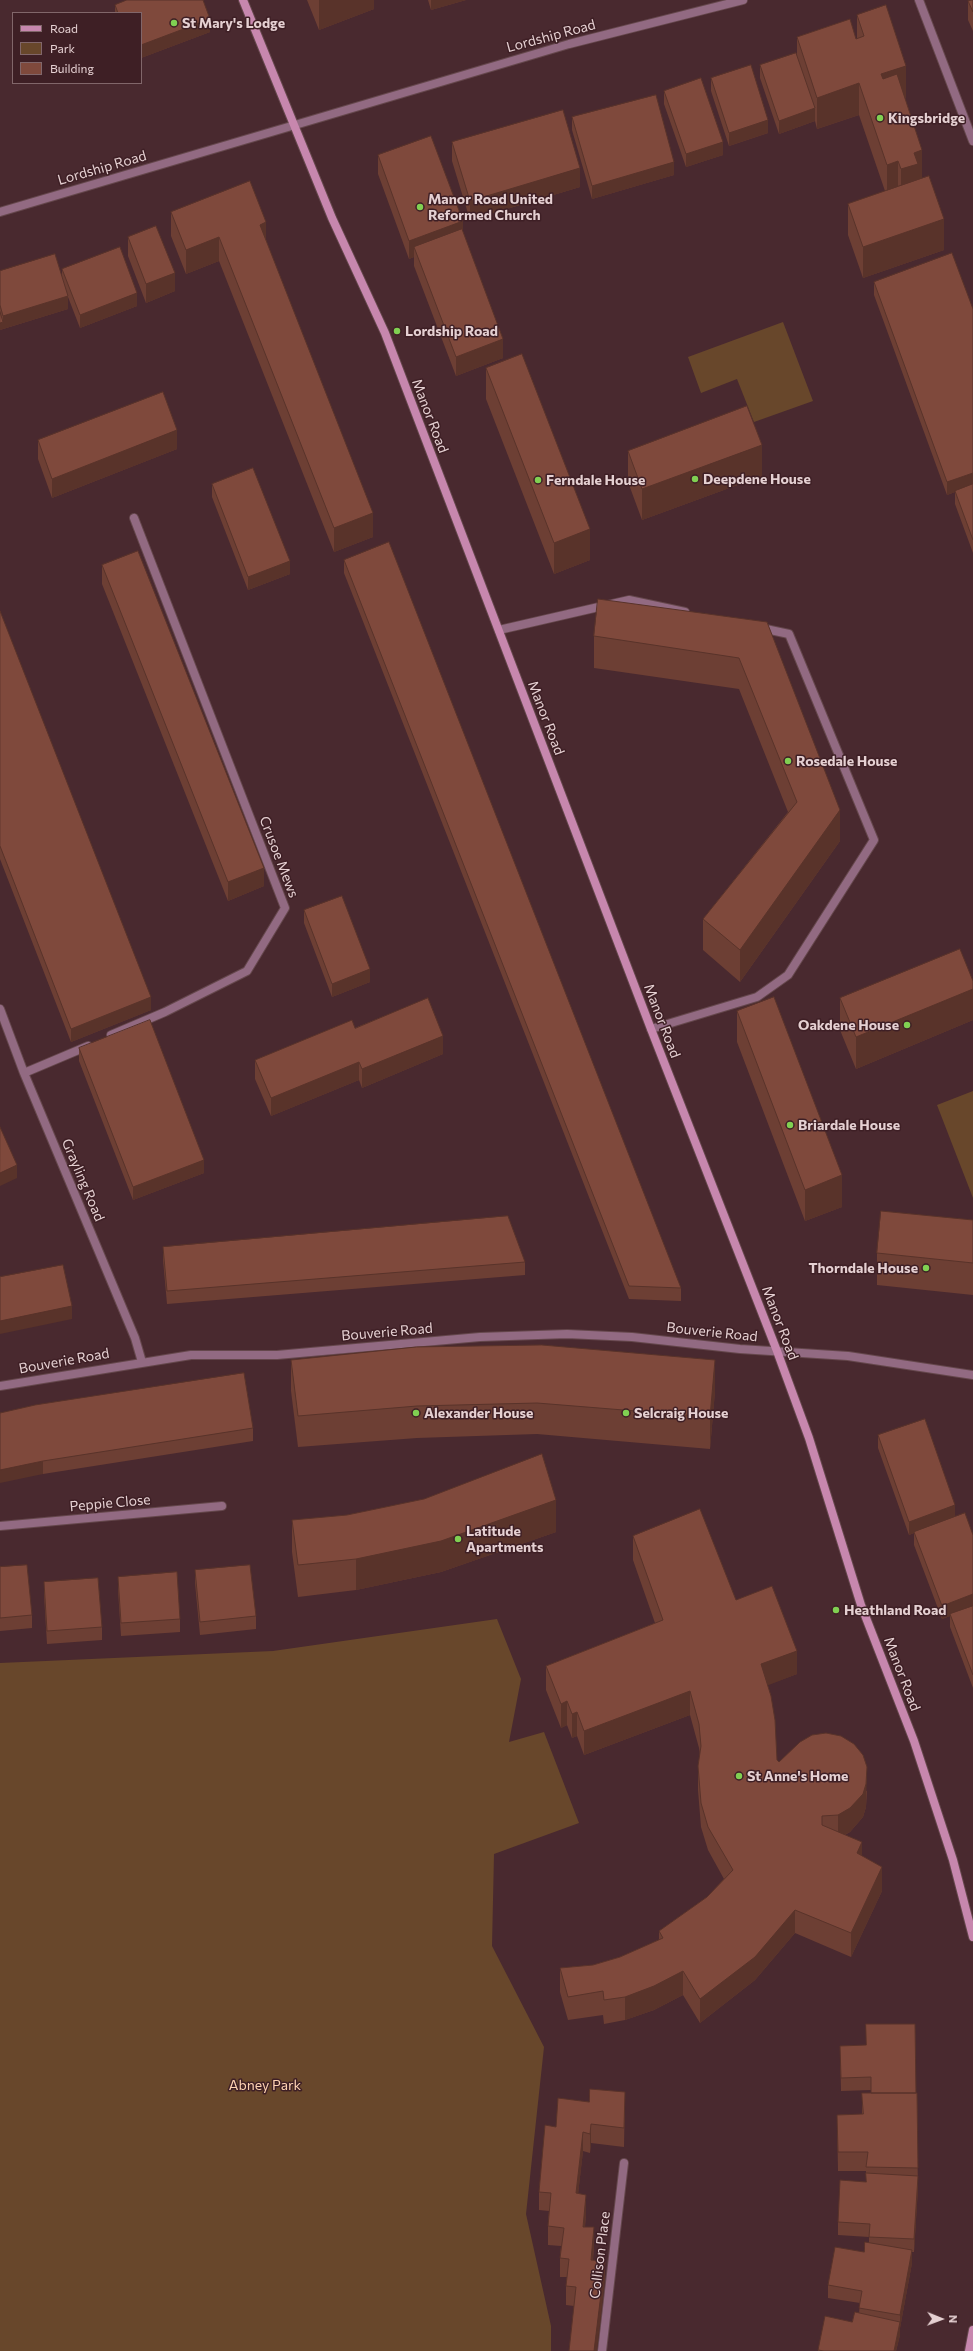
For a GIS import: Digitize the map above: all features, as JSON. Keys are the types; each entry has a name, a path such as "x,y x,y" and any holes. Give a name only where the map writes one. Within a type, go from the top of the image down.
{"main road":[{"name":"Manor Road","path":"243,0 332,218 385,333 651,1030 777,1351 809,1438 861,1605 914,1741 953,1860 973,1937"},
{"path":"969,2351 973,2330"}],"street":[{"name":"Lordship Road","path":"0,212 569,44 718,4 743,0"},
{"path":"919,0 973,141"},
{"name":"Crusoe Mews","path":"24,1073 165,1012 247,971 285,908 134,518"},
{"path":"499,630 629,600 698,614"},
{"path":"651,1030 757,997 788,975 874,840 789,634 751,626"},
{"name":"Grayling Road","path":"0,1010 24,1073 135,1338 142,1362"},
{"name":"Bouverie Road","path":"0,1386 191,1355 277,1355 480,1337 567,1334 632,1337 777,1351"},
{"path":"777,1351 848,1356 973,1375"},
{"name":"Peppie Close","path":"0,1526 222,1506"},
{"name":"Collison Place","path":"602,2351 624,2163"}],"green space":[{"path":"783,322 813,401 754,422 737,379 701,393 688,357"},
{"path":"973,1091 973,1198 937,1105"},
{"name":"Abney Park","path":"497,1619 521,1679 509,1742 544,1732 579,1823 494,1854 492,1946 544,2047 526,2214 551,2326 551,2351 0,2351 0,1663 273,1651"}],"building":[{"name":"St Mary's Lodge","path":"127,0 203,0 210,19 142,45 142,12 118,12 115,5"},
{"path":"973,0 973,12 968,1"},
{"path":"886,5 906,66 881,74 883,79 897,74 922,150 914,153 918,164 901,169 898,161 887,165 859,83 817,98 797,37 850,19 856,39 864,36 857,15"},
{"path":"796,53 815,108 779,121 760,65"},
{"path":"751,65 768,120 729,133 711,78"},
{"path":"701,78 723,142 686,154 664,91"},
{"path":"656,95 674,162 592,186 572,117"},
{"path":"563,110 580,168 470,201 452,142"},
{"name":"Manor Road United Reformed Church","path":"431,136 463,221 409,241 378,155"},
{"path":"929,176 944,219 863,247 848,204"},
{"path":"250,181 266,222 260,225 373,513 334,528 219,237 186,250 171,212"},
{"path":"156,226 175,273 146,284 128,237"},
{"path":"462,229 503,339 456,357 414,247"},
{"path":"120,247 137,293 80,315 62,269"},
{"path":"952,253 973,309 973,473 947,482 874,282"},
{"path":"55,254 68,296 3,316 0,305 0,271"},
{"path":"0,312 3,322 0,323"},
{"name":"Ferndale House","path":"522,354 590,529 554,543 486,368"},
{"path":"163,392 177,430 52,479 38,440"},
{"path":"747,406 762,445 642,489 628,451"},
{"path":"253,468 290,561 248,577 212,484"},
{"path":"973,484 973,540 955,491"},
{"path":"389,542 681,1288 629,1286 344,560"},
{"path":"138,551 264,868 228,882 102,565"},
{"path":"598,599 767,622 840,810 740,950 703,919 797,802 739,658 594,636"},
{"path":"0,611 151,997 71,1029 0,846"},
{"path":"342,896 370,969 332,984 304,910"},
{"path":"960,949 973,981 973,989 856,1037 840,998"},
{"name":"Briardale House","path":"774,997 842,1175 805,1190 737,1011"},
{"path":"428,998 443,1036 362,1069 359,1062 271,1098 255,1060 352,1020 355,1028"},
{"path":"150,1020 204,1160 133,1187 79,1048"},
{"path":"0,1127 17,1165 0,1173"},
{"path":"881,1211 973,1220 973,1263 877,1253"},
{"path":"508,1216 525,1262 167,1291 163,1247"},
{"path":"63,1265 72,1306 0,1321 0,1277"},
{"path":"542,1345 715,1360 710,1417 537,1403 417,1406 298,1416 291,1360 416,1347"},
{"path":"244,1373 253,1428 43,1461 0,1470 0,1413 35,1405"},
{"path":"925,1419 955,1505 909,1522 878,1435"},
{"path":"542,1454 556,1500 441,1541 356,1559 298,1565 292,1520 347,1515 424,1499"},
{"name":"St Anne's Home","path":"700,1509 736,1600 772,1586 797,1651 761,1664 771,1696 775,1720 777,1760 779,1762 800,1742 812,1735 826,1733 841,1736 854,1744 863,1755 867,1767 866,1784 863,1794 850,1808 838,1815 822,1816 822,1825 862,1842 857,1853 882,1867 851,1933 795,1910 755,1957 700,1999 683,1971 654,1986 625,1997 604,2000 603,1991 568,1997 560,1968 593,1965 620,1957 663,1938 659,1931 707,1897 733,1870 708,1827 701,1803 698,1766 701,1746 699,1724 690,1691 584,1731 577,1712 572,1714 567,1701 561,1704 546,1666 663,1620 633,1536"},
{"path":"965,1513 973,1535 973,1594 942,1606 914,1532"},
{"path":"27,1565 32,1615 0,1618 0,1567"},
{"path":"250,1565 256,1616 200,1622 195,1570"},
{"path":"177,1572 180,1619 121,1623 118,1577"},
{"path":"98,1578 102,1627 47,1631 44,1582"},
{"path":"973,1606 973,1675 950,1614"},
{"path":"866,2024 915,2024 916,2093 871,2093 871,2077 841,2078 840,2046 866,2045"},
{"path":"590,2089 625,2092 624,2128 591,2124 590,2134 583,2132 576,2193 586,2195 583,2227 594,2227 591,2260 605,2261 594,2351 569,2351 576,2287 566,2286 569,2259 560,2258 564,2228 548,2226 551,2193 539,2192 545,2125 556,2127 558,2098 589,2102"},
{"path":"862,2093 917,2093 918,2168 866,2167 868,2152 838,2152 837,2115 863,2114"},
{"path":"866,2173 918,2176 914,2239 869,2237 870,2224 838,2222 840,2180 866,2182"},
{"path":"865,2242 912,2250 900,2315 859,2308 862,2291 828,2285 835,2247 864,2252"},
{"path":"855,2312 900,2322 894,2351 818,2350 825,2316 852,2322"}],"place":[{"name":"St Mary's Lodge","path":"174,23"},
{"name":"Kingsbridge","path":"880,118"},
{"name":"Manor Road United Reformed Church","path":"420,207"},
{"name":"Lordship Road","path":"397,331"},
{"name":"Deepdene House","path":"695,479"},
{"name":"Ferndale House","path":"538,480"},
{"name":"Rosedale House","path":"788,761"},
{"name":"Oakdene House","path":"907,1025"},
{"name":"Briardale House","path":"790,1125"},
{"name":"Thorndale House","path":"926,1268"},
{"name":"Alexander House","path":"416,1413"},
{"name":"Selcraig House","path":"626,1413"},
{"name":"Latitude Apartments","path":"458,1539"},
{"name":"Heathland Road","path":"836,1610"},
{"name":"St Anne's Home","path":"739,1776"}]}
